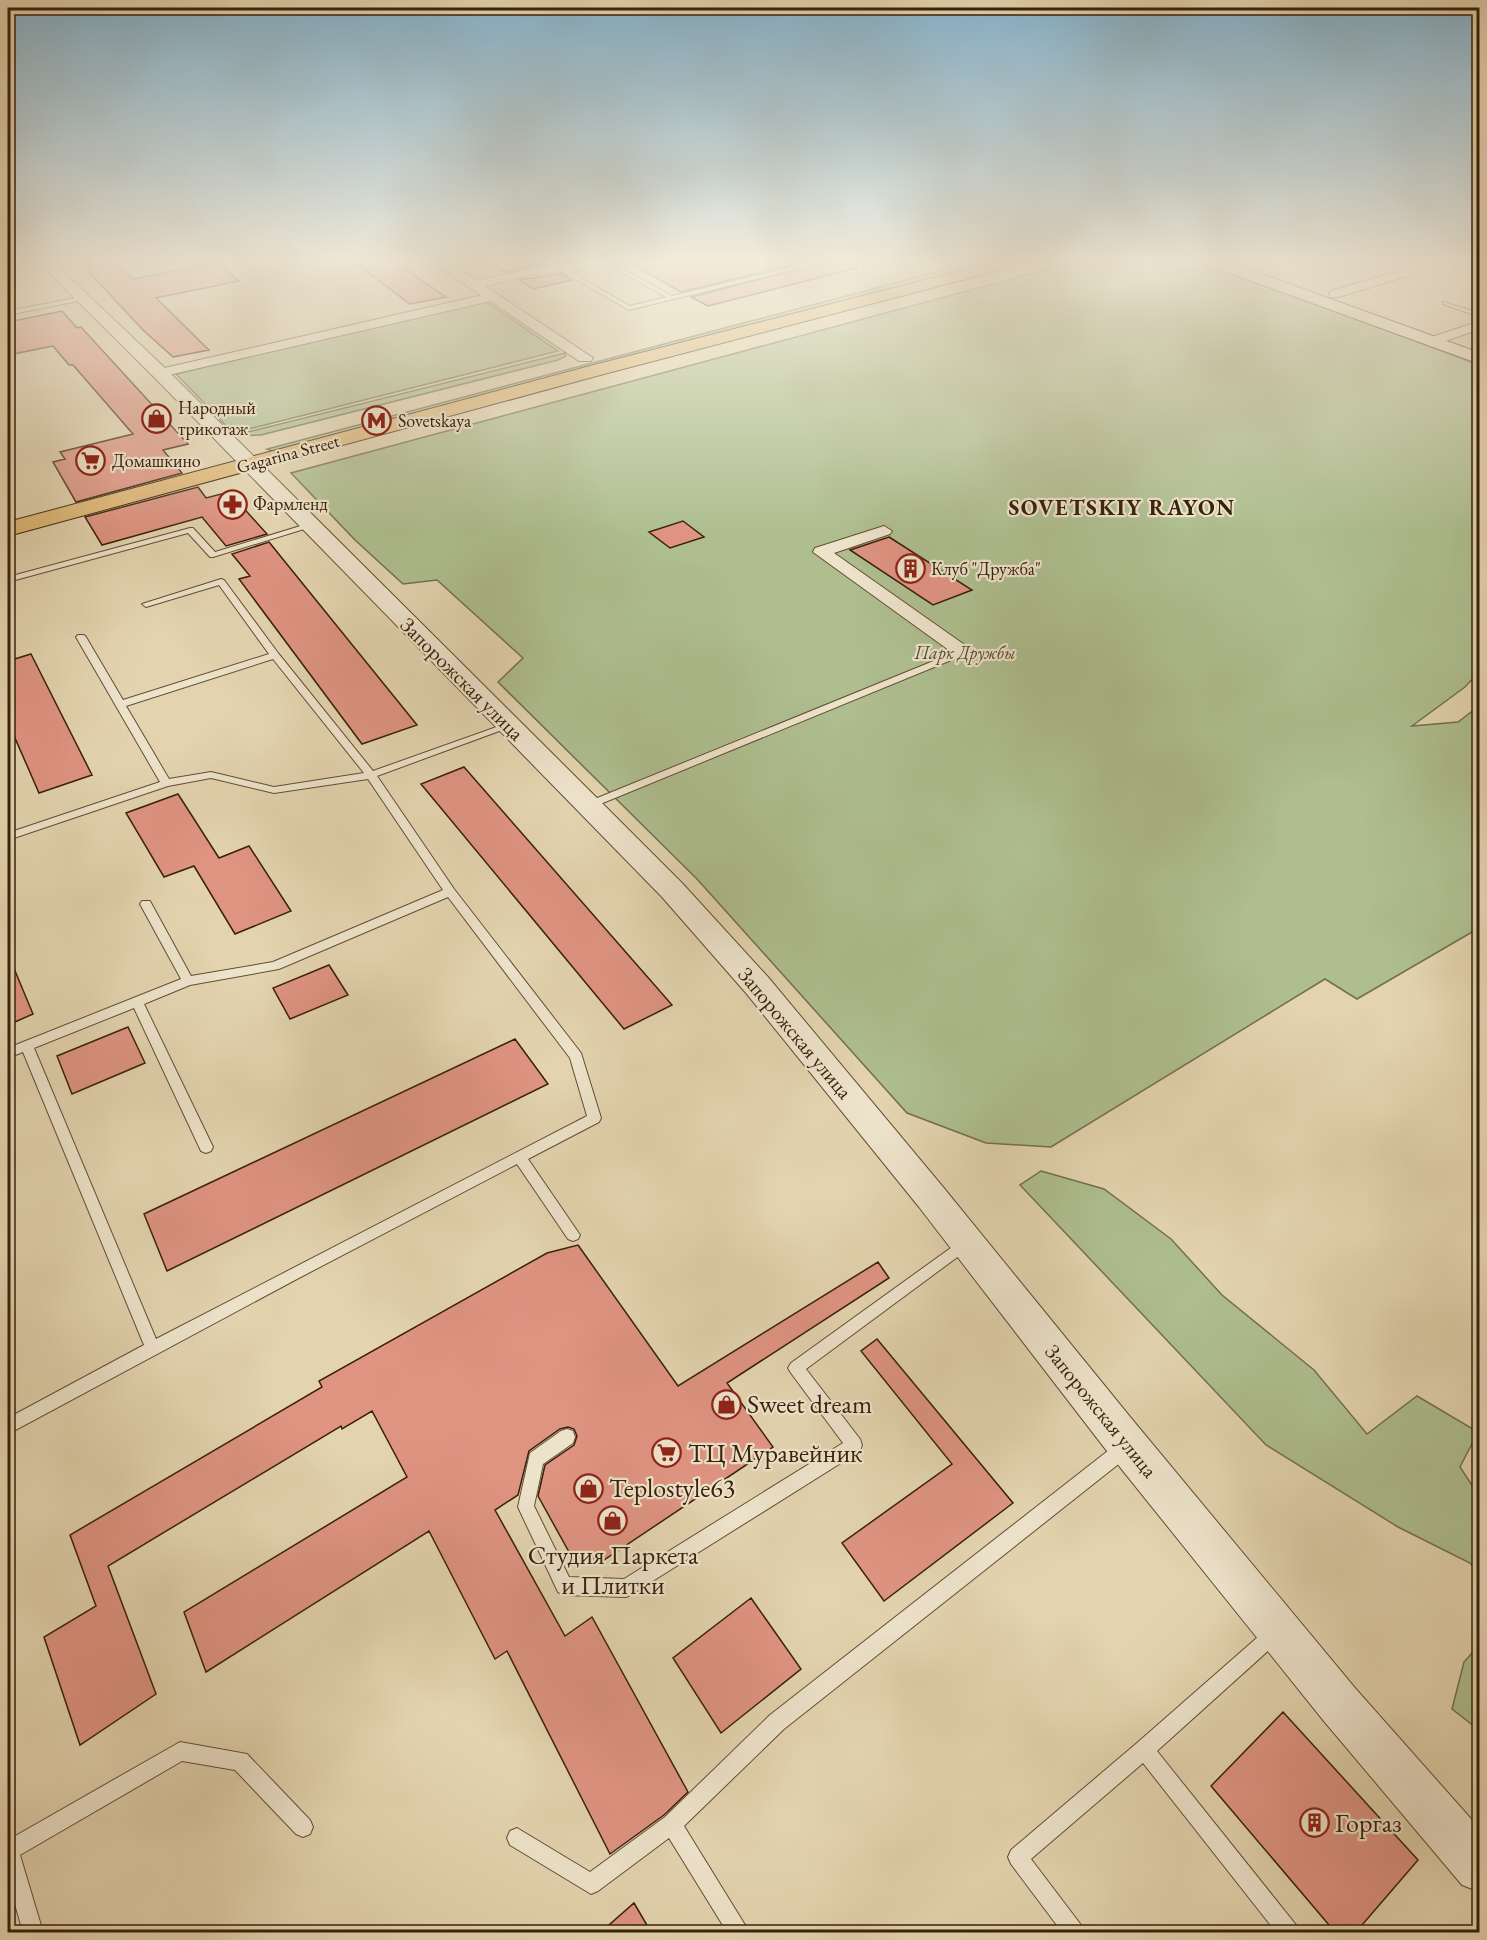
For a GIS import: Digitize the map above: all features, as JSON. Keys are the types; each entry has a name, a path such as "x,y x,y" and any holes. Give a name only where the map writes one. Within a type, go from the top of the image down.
{"main road":[{"name":"Gagarina Street","path":"8,529 231,456 610,351"},
{"name":"Gagarina Street","path":"231,456 672,351"},
{"path":"1455,351 1479,359"}],"street":[{"name":"Запорожская улица","path":"135,351 160,374 231,456 310,526 589,805 672,890 757,985 1278,1630 1479,1867"},
{"path":"160,374 261,351"},
{"path":"575,351 585,357"},
{"path":"884,531 820,552 963,652"}],"lane":[{"path":"8,580 190,530 213,555 310,526"},
{"path":"8,1426 152,1347 594,1118 576,1056 450,892 371,775 275,655 221,582 146,604"},
{"path":"81,637 166,783"},
{"path":"589,805 963,652"},
{"path":"121,704 275,655"},
{"path":"8,837 166,783 211,775 274,790 371,775 508,726"},
{"path":"8,1053 188,981 275,966 450,892"},
{"path":"146,904 188,981"},
{"path":"137,1002 206,1146"},
{"path":"27,1046 152,1347"},
{"path":"519,1157 573,1235"},
{"path":"567,1437 536,1459 525,1507 564,1586 626,1588 854,1445 796,1368 967,1243"},
{"path":"517,1838 591,1884 672,1824 777,1722 1128,1446"},
{"path":"1074,1932 1018,1857 1144,1750 1278,1630"},
{"path":"1144,1750 1289,1932"},
{"path":"33,1932 8,1849 180,1751 240,1761 303,1827"},
{"path":"672,1824 738,1932"}],"green space":[{"path":"275,351 558,351 233,433 176,374"},
{"path":"640,351 659,351 275,452 267,449"},
{"name":"Парк Дружбы","path":"746,351 1440,351 1479,365 1479,672 1465,687 1412,726 1458,722 1479,706 1479,928 1357,999 1325,979 1051,1147 986,1143 907,1113 697,879 498,682 523,658 437,580 403,584 355,540 291,473"},
{"path":"565,353 566,356 558,360 261,435 232,436"},
{"path":"1041,1171 1104,1189 1171,1239 1222,1295 1314,1370 1367,1434 1417,1396 1478,1432 1460,1467 1479,1496 1479,1574 1470,1563 1398,1527 1266,1445 1020,1185"},
{"path":"1479,1645 1479,1730 1452,1709 1464,1662"}],"building":[{"path":"8,351 30,351 8,355"},
{"path":"57,351 103,351 188,444 163,450 182,473 76,502 53,462 65,459 60,452 133,434 73,365 69,365"},
{"path":"166,351 206,351 173,357"},
{"path":"198,487 206,498 229,492 267,534 226,546 202,517 102,545 85,517"},
{"path":"683,521 704,537 670,548 649,532"},
{"name":"Клуб \"Дружба\"","path":"889,537 972,590 933,605 850,550"},
{"path":"269,542 417,725 362,744 239,579 250,576 232,554"},
{"path":"31,654 92,775 39,793 8,722 8,661"},
{"path":"464,767 672,1005 624,1029 421,784"},
{"path":"178,794 219,858 249,846 291,911 235,934 194,866 164,877 126,813"},
{"path":"8,954 33,1014 8,1025"},
{"path":"329,965 348,995 290,1019 273,988"},
{"path":"128,1027 145,1063 72,1094 57,1056"},
{"path":"515,1039 548,1084 167,1271 144,1214"},
{"path":"578,1245 678,1386 878,1262 889,1278 727,1383 773,1447 598,1564 589,1552 574,1561 538,1496 545,1465 574,1445 577,1436 574,1429 568,1427 560,1429 529,1451 518,1495 495,1510 565,1636 592,1617 688,1792 664,1815 610,1854 507,1651 495,1659 429,1531 206,1672 184,1612 407,1477 372,1411 342,1429 341,1426 108,1566 156,1694 80,1745 44,1637 96,1606 70,1535 322,1387 319,1381 547,1253"},
{"path":"877,1339 1013,1503 884,1601 842,1543 952,1464 861,1351"},
{"path":"751,1598 801,1669 721,1733 673,1658"},
{"name":"Горгаз","path":"1283,1712 1418,1860 1356,1932 1335,1932 1211,1786"},
{"path":"634,1903 651,1932 601,1932"}],"place":[{"name":"Народный трикотаж","path":"157,418"},
{"name":"Sovetskaya","path":"377,421"},
{"name":"Домашкино","path":"91,461"},
{"name":"Фармленд","path":"232,504"},
{"name":"Клуб \"Дружба\"","path":"910,569"},
{"name":"Sweet dream","path":"726,1404"},
{"name":"ТЦ Муравейник","path":"667,1453"},
{"name":"Teplostyle63","path":"588,1488"},
{"name":"Студия Паркета и Плитки","path":"613,1521"},
{"name":"Горгаз","path":"1314,1823"}],"district":[{"name":"SOVETSKIY RAYON","path":"1122,507"}]}
